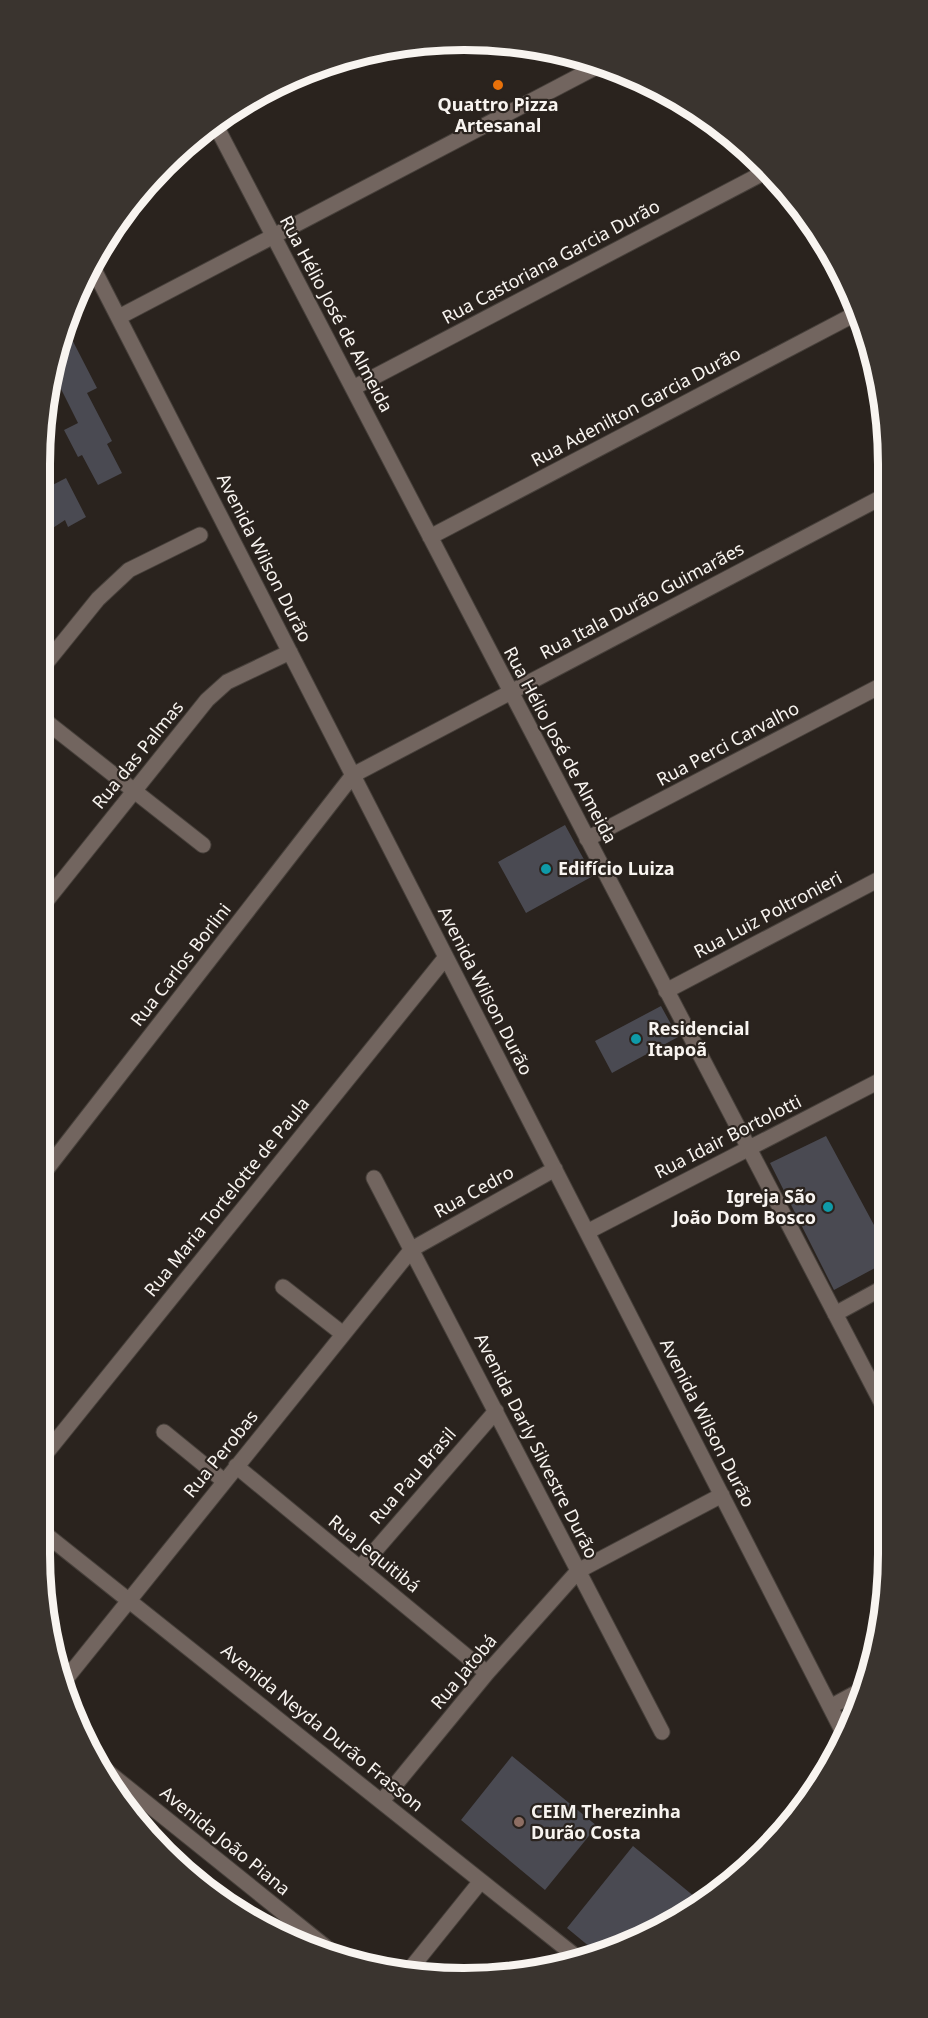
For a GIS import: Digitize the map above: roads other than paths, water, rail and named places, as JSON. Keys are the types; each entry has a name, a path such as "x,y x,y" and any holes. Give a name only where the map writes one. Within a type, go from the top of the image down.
{"street":[{"path":"119,317 591,70"},
{"name":"Rua Hélio José de Almeida","path":"218,130 878,1396"},
{"name":"Rua Castoriana Garcia Durão","path":"353,388 760,174"},
{"name":"Avenida Wilson Durão","path":"96,273 840,1727"},
{"name":"Rua Adenilton Garcia Durão","path":"430,537 851,316"},
{"name":"Rua Itala Durão Guimarães","path":"353,775 878,499"},
{"path":"50,658 98,599 129,570 200,535"},
{"name":"Rua das Palmas","path":"50,896 207,700 227,682 290,652"},
{"name":"Rua Perci Carvalho","path":"587,839 878,687"},
{"path":"50,725 203,845"},
{"name":"Rua Carlos Borlini","path":"50,1165 353,775"},
{"name":"Rua Luiz Poltronieri","path":"666,991 878,880"},
{"name":"Rua Maria Tortelotte de Paula","path":"50,1448 446,957"},
{"name":"Rua Idair Bortolotti","path":"587,1232 878,1082"},
{"name":"Rua Cedro","path":"412,1249 555,1169"},
{"name":"Avenida Darly Silvestre Durão","path":"374,1178 662,1732"},
{"name":"Rua Perobas","path":"68,1676 412,1249"},
{"path":"283,1287 343,1334"},
{"path":"835,1314 878,1290"},
{"name":"Rua Pau Brasil","path":"360,1568 496,1411"},
{"path":"164,1432 224,1481"},
{"name":"Rua Jequitibá","path":"236,1466 488,1673"},
{"path":"578,1571 722,1495"},
{"name":"Avenida Neyda Durão Frasson","path":"50,1538 572,1954"},
{"name":"Rua Jatobá","path":"382,1801 488,1673 578,1571"},
{"path":"830,1707 854,1694"},
{"name":"Avenida João Piana","path":"115,1778 321,1943"},
{"path":"413,1965 481,1881"}],"place":[{"name":"Quattro Pizza Artesanal","path":"498,85"},
{"name":"Edifício Luiza","path":"546,869"},
{"name":"Residencial Itapoã","path":"636,1039"},
{"name":"Igreja São João Dom Bosco","path":"828,1207"},
{"name":"CEIM Therezinha Durão Costa","path":"519,1822"}]}
